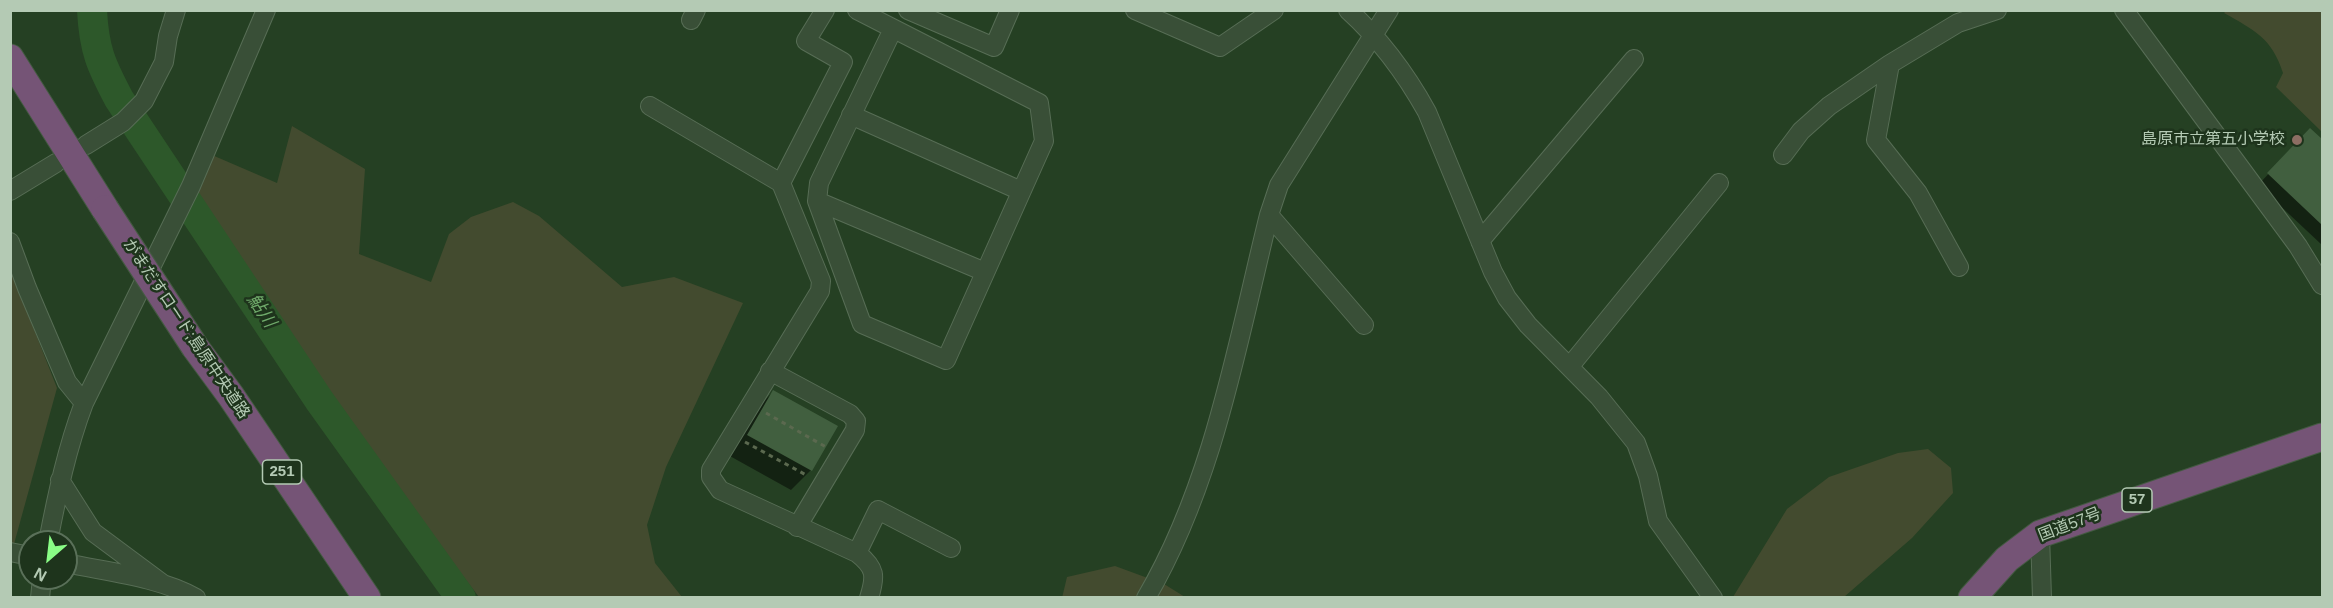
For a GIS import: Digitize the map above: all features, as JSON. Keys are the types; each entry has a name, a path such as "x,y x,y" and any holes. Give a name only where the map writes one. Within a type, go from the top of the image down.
{"highway":[{"name":"がまだすロード;島原中央道路","path":"10,58 195,347 367,597"},
{"name":"国道57号","path":"1972,597 2007,559 2040,534 2322,436"}],"street":[{"path":"86,145 123,122 144,101 164,62 168,36 176,10"},
{"path":"50,530 60,480 73,432 84,403 192,186 266,10"},
{"path":"781,183 843,62 806,41 825,10"},
{"path":"856,10 1039,103 1044,141 946,360 862,324 817,201 819,183 893,29"},
{"path":"908,10 994,47 1010,10"},
{"path":"1135,10 1220,47 1274,10"},
{"path":"1348,10 1375,35 1414,89 1427,112 1480,241 1507,298 1528,325 1599,397 1636,443 1648,476 1658,521 1713,597"},
{"path":"1146,597 1181,528 1219,415 1269,215 1279,185 1389,10"},
{"path":"1783,155 1801,131 1828,106 1958,22 1997,10"},
{"path":"2124,10 2298,246 2322,285"},
{"path":"1480,241 1634,59"},
{"path":"1890,64 1876,140 1918,193 1959,267"},
{"path":"650,106 781,183 821,280 820,291 711,470 713,484 720,490 797,527 857,553 871,566 874,574 874,583 869,597"},
{"path":"851,116 1021,190"},
{"path":"10,191 56,163"},
{"path":"1570,366 1719,183"},
{"path":"817,201 985,272"},
{"path":"1269,215 1364,325"},
{"path":"10,242 67,382 84,403"},
{"path":"770,371 854,417 856,422 855,430 841,455 797,527"},
{"path":"60,480 93,532 164,584"},
{"path":"857,553 878,510 951,548"},
{"path":"2040,534 2042,597"},
{"path":"78,566 164,584 196,597"}],"path":[{"path":"751,404 841,455"},
{"path":"733,435 823,484"}],"green space":[{"path":"2226,11 2322,11 2322,132 2276,87 2283,73 2279,61 2267,43 2253,30 2224,13"},
{"path":"292,126 365,169 359,254 431,282 449,234 471,217 513,202 539,216 622,287 674,277 743,303 666,467 647,525 655,563 682,597 479,597 318,389 290,341 195,197 212,155 277,183"},
{"path":"10,268 57,388 14,544 10,543"},
{"path":"1928,449 1951,468 1953,493 1912,538 1844,597 1733,597 1787,509 1829,477 1898,453"},
{"path":"1115,566 1164,584 1185,597 1062,598 1067,577"}],"building":[{"path":"2310,128 2322,139 2322,225 2267,173"},
{"path":"773,390 838,426 812,471 747,435"}],"waterway":[{"name":"鮎川","path":"92,10 100,57 119,99 319,400 461,598"}],"place":[{"name":"島原市立第五小学校","path":"2297,140"}]}
